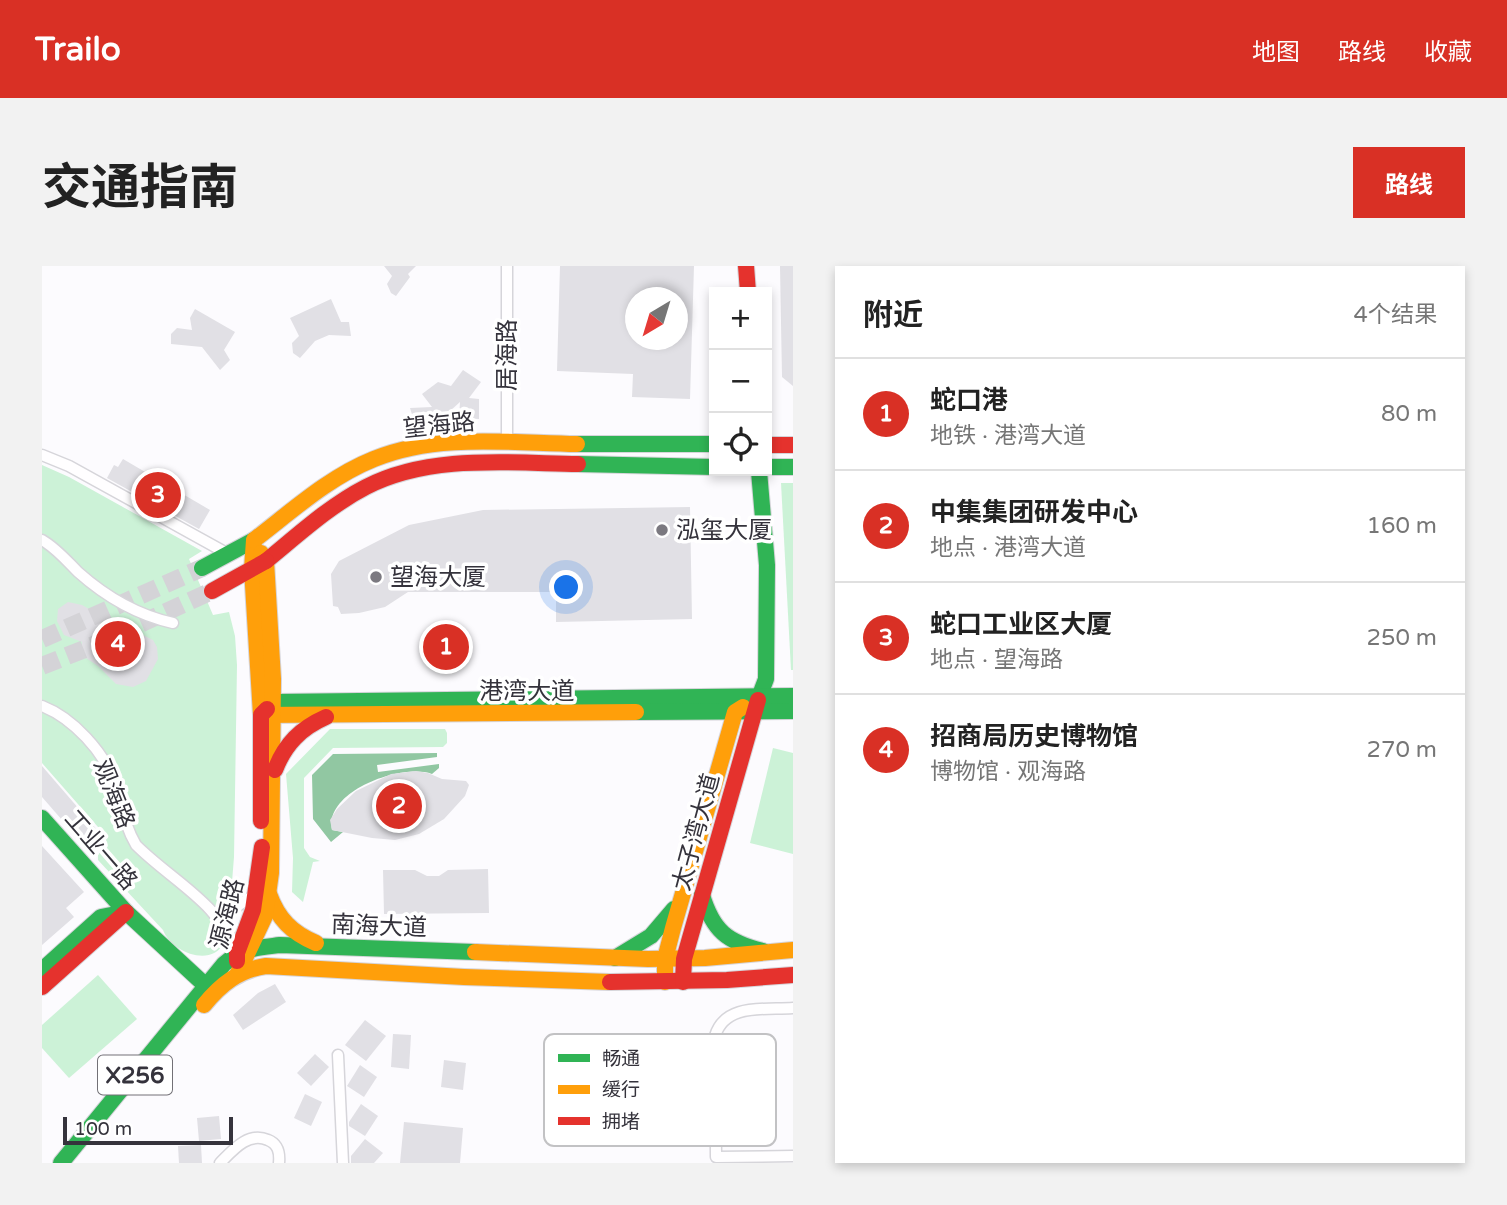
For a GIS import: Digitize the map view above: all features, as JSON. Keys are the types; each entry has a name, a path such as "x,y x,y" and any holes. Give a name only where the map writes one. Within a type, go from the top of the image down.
{"main road":[{"path":"746,266 748,287"},
{"name":"望海路","path":"202,568 254,540 320,488 375,458 411,449 448,444 507,443 709,444"},
{"path":"772,445 793,445"},
{"name":"望海路","path":"212,591 259,565 332,508 359,491 384,479 414,470 487,463 709,467"},
{"path":"772,467 793,467"},
{"name":"太子湾大道","path":"683,982 684,959 752,712 761,696 765,680 766,565 759,476"},
{"name":"源海路","path":"254,540 259,565 272,777 263,893"},
{"path":"735,712 761,696"},
{"name":"港湾大道","path":"269,711 793,696"},
{"name":"源海路","path":"238,973 244,951 265,916 262,849 269,711"},
{"name":"港湾大道","path":"269,711 331,715 793,711"},
{"name":"太子湾大道","path":"665,982 665,959 735,712"},
{"path":"272,777 277,763 292,740 317,720 331,715"},
{"name":"工业一路","path":"42,818 127,920 205,991"},
{"path":"42,987 102,924 105,902 100,885"},
{"path":"263,893 285,925 297,934 326,947"},
{"path":"702,895 709,917 724,936 746,947 772,953"},
{"path":"615,958 643,942 659,928 681,898"},
{"path":"42,970 102,924 127,920"},
{"name":"南海大道","path":"61,1163 205,991 244,951 280,945 684,959 793,950"},
{"name":"南海大道","path":"76,1163 142,1086 205,991 251,968 266,966 569,981 683,982 793,975"}],"street":[{"name":"居海路","path":"507,266 507,443"},
{"path":"42,455 69,466 230,555"},
{"path":"42,540 116,601 148,616 173,623"},
{"name":"观海路","path":"42,706 53,710 67,721 106,762 129,834 136,845 215,913 232,939 244,951"},
{"path":"215,913 235,908 263,893"},
{"path":"716,1034 722,1022 731,1014 793,1008"},
{"path":"338,1055 343,1163"},
{"path":"220,1163 237,1147 256,1137 275,1145 279,1152 279,1163"},
{"path":"716,1146 716,1157 793,1156"}],"shaded area":[{"path":"42,465 69,477 202,551 189,559 213,615 229,612 235,636 237,665 234,857 232,882 225,903 216,908 224,943 218,951 210,955 192,954 174,945 98,860 98,855 106,843 105,835 42,763"},
{"path":"781,483 793,483 793,670 791,670"},
{"path":"330,729 445,729 447,743 443,747 333,748 304,778 304,848 310,857 320,861 313,862 303,902 292,892 293,858 286,774"},
{"path":"773,748 793,753 793,854 750,843"},
{"path":"437,753 437,757 377,765 378,772 439,764 439,768 432,774 403,773 385,777 352,792 340,803 333,816 332,830 343,832 331,842 313,819 312,775 333,754"},
{"path":"98,975 137,1019 69,1078 42,1048 42,1025"}],"building":[{"path":"384,266 416,266 408,274 410,277 396,296 391,293 387,284 392,276"},
{"path":"560,266 694,266 690,399 632,397 633,374 557,371"},
{"path":"780,266 793,266 793,386 782,377"},
{"path":"331,299 341,322 349,322 351,336 329,335 315,341 300,358 293,353 292,343 299,336 290,318"},
{"path":"195,309 235,332 224,350 230,360 220,370 202,347 171,344 171,334 177,328 192,330 190,318"},
{"path":"463,370 481,382 469,398 479,399 479,419 459,418 460,402 440,420 416,427 410,408 432,407 422,394 438,382 451,386"},
{"path":"123,459 210,510 199,529 107,478 114,465 118,467"},
{"path":"690,507 692,619 556,622 556,592 408,592 385,607 359,613 341,614 338,607 333,606 331,574 339,561 409,525 483,510"},
{"path":"68,602 82,605 98,614 107,637 139,633 153,640 158,659 146,681 133,687 116,684 98,666 80,654 82,642 64,635 57,621 58,609"},
{"path":"42,766 98,831 83,844 42,797"},
{"path":"416,771 442,779 466,781 469,785 465,796 444,819 419,834 395,840 332,830 330,820 337,809 356,791 391,774"},
{"path":"42,846 84,892 66,908 74,917 42,945"},
{"path":"488,869 489,913 384,914 383,870 415,870 427,876 439,876 448,870"},
{"path":"275,984 286,1002 243,1030 233,1015 258,993"},
{"path":"365,1020 386,1036 366,1061 345,1045"},
{"path":"393,1034 411,1035 409,1069 391,1067"},
{"path":"315,1054 329,1067 311,1086 297,1073"},
{"path":"444,1060 466,1063 463,1090 441,1087"},
{"path":"360,1065 377,1077 364,1097 347,1086"},
{"path":"305,1094 322,1102 311,1126 294,1118"},
{"path":"361,1104 378,1116 365,1136 349,1126"},
{"path":"219,1116 221,1139 199,1141 197,1118"},
{"path":"404,1122 463,1128 460,1163 400,1163"},
{"path":"365,1139 383,1153 374,1163 351,1163 351,1156"},
{"path":"201,1145 202,1163 179,1163 178,1146"}],"tunnel":[{"path":"42,639 202,568"},
{"path":"42,666 212,591"}],"traffic: fast":[{"path":"577,444 709,444"},
{"path":"578,464 709,467"},
{"path":"772,467 793,467"},
{"path":"758,700 766,679 767,565 759,476"},
{"path":"202,568 254,540"},
{"path":"273,702 793,696"},
{"path":"636,712 793,711"},
{"path":"42,818 126,912 205,985 211,996"},
{"path":"702,895 711,918 723,933 740,944 763,951"},
{"path":"615,958 651,936 674,909"},
{"path":"42,970 101,917 126,912"},
{"path":"61,1163 224,964 237,955 257,948 280,945 475,952"}],"traffic: slow":[{"path":"254,540 311,495 342,475 357,466 398,451 474,441 577,444"},
{"path":"254,540 252,569 261,715 636,712"},
{"path":"238,973 265,916 271,873 273,679 266,561 261,553"},
{"path":"665,982 665,959 673,928 735,712 743,707"},
{"path":"269,894 287,924 316,943"},
{"path":"475,952 648,959 705,958 793,950"},
{"path":"204,1005 231,979 266,966 610,982"}],"traffic: jam":[{"path":"746,266 748,287"},
{"path":"772,445 793,445"},
{"path":"266,561 339,503 391,476 416,469 470,463 578,464"},
{"path":"212,591 266,561"},
{"path":"683,982 684,959 758,700"},
{"path":"261,821 261,715 267,709"},
{"path":"275,770 295,738 326,717"},
{"path":"237,961 237,953 253,910 262,847"},
{"path":"42,987 126,912"},
{"path":"610,982 727,980 793,975"}],"place":[{"name":"蛇口工业区大厦","path":"158,495"},
{"name":"泓玺大厦","path":"662,530"},
{"name":"望海大厦","path":"376,577"},
{"name":"招商局历史博物馆","path":"118,644"},
{"name":"蛇口港","path":"446,647"},
{"name":"中集集团研发中心","path":"399,806"}]}
